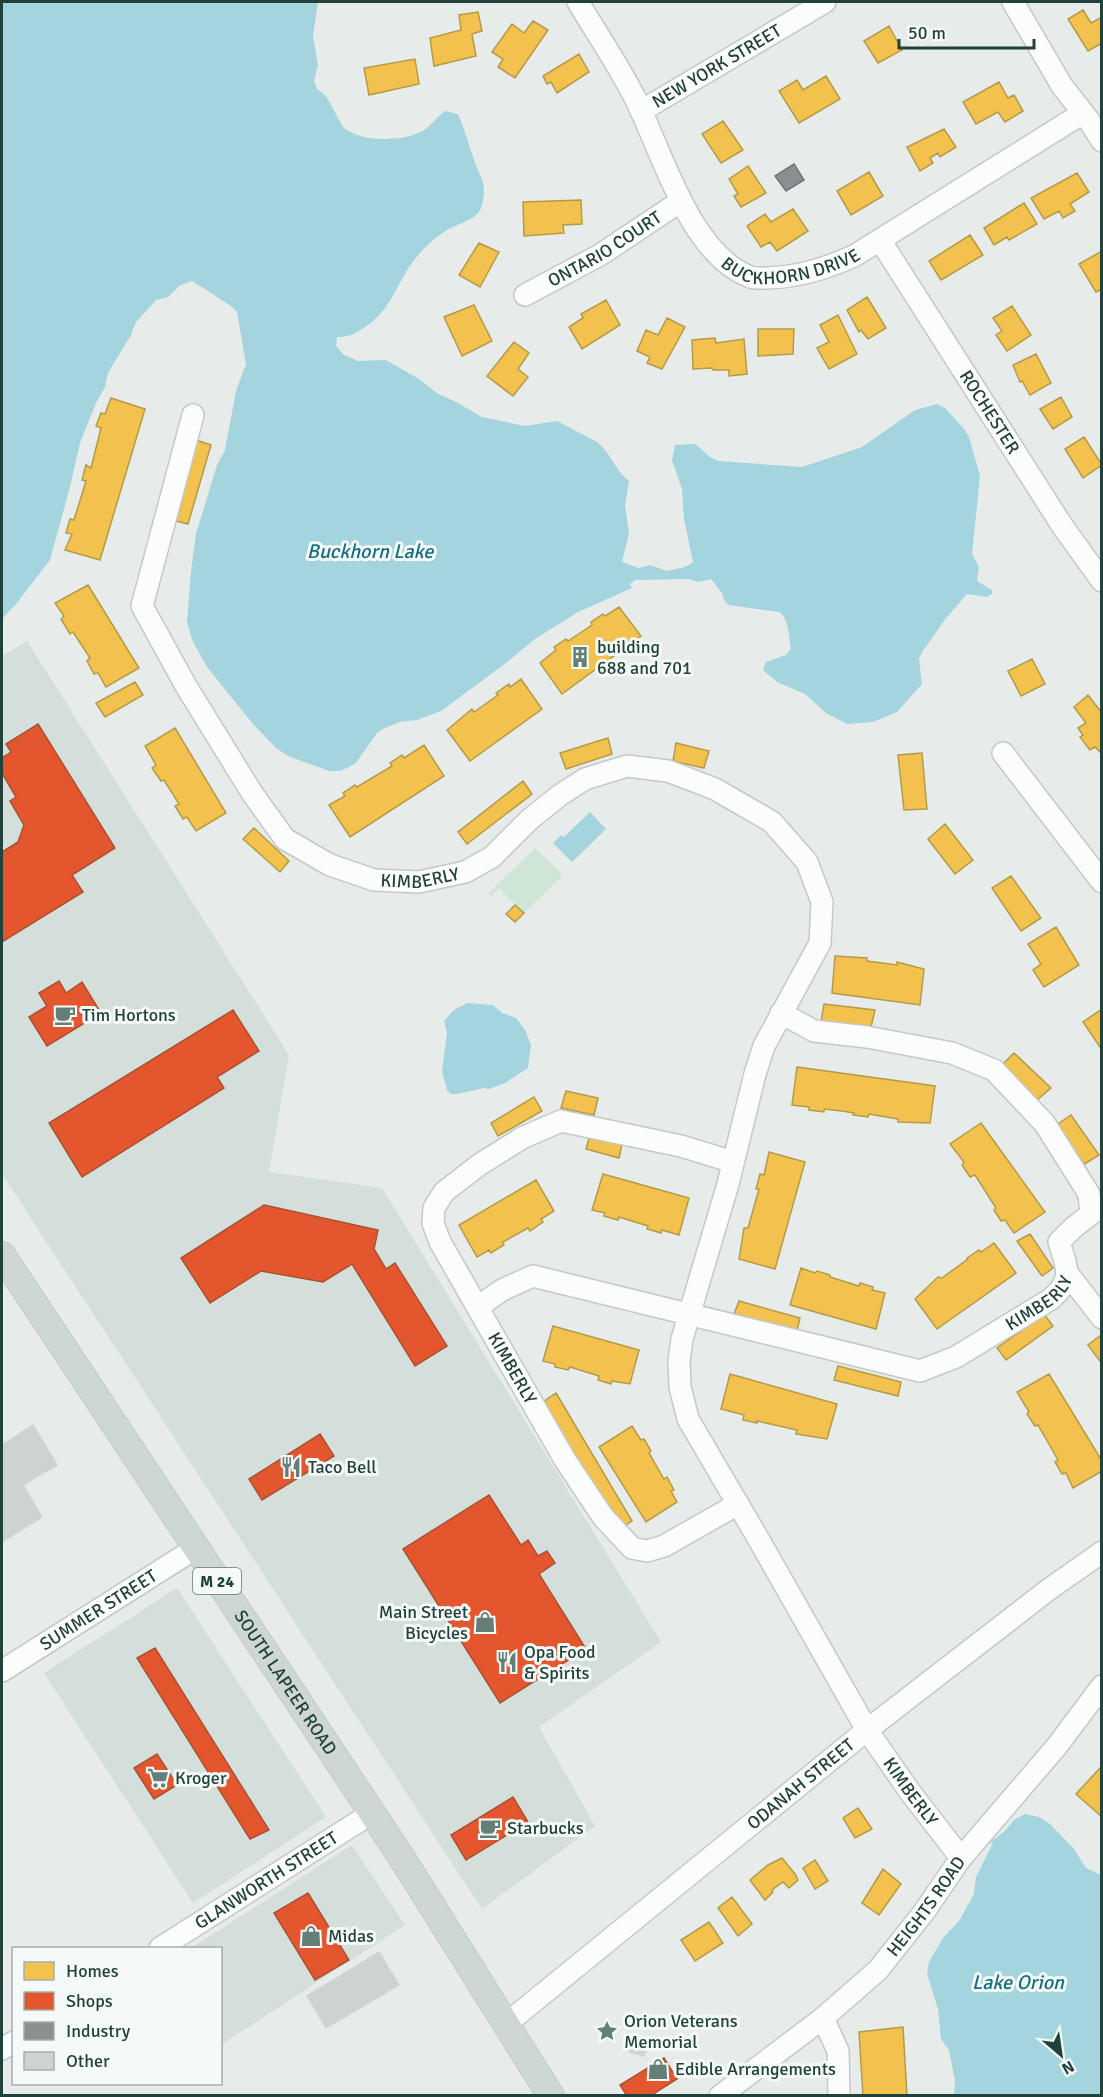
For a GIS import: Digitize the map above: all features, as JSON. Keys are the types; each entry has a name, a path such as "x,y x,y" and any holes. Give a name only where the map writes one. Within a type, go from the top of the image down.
{"main road":[{"name":"SOUTH LAPEER ROAD","path":"2,1254 372,1813 506,2024"},
{"name":"M 24","path":"506,2024 551,2096"}],"street":[{"name":"BUCKHORN DRIVE","path":"578,2 641,111 681,201 703,239 731,268 751,278 786,277 822,270 854,256 1091,114"},
{"name":"NEW YORK STREET","path":"641,111 825,2"},
{"path":"1013,2 1062,86 1091,114 1101,141"},
{"name":"ONTARIO COURT","path":"525,296 600,255 681,201"},
{"name":"ROCHESTER","path":"880,240 1057,517 1101,581"},
{"name":"KIMBERLY","path":"193,415 142,606 186,686 252,793 285,839 330,865 374,880 418,882 465,872 492,857 529,820 560,795 585,779 627,766 668,771 715,789 772,822 807,862 822,902 820,943 764,1046 754,1074 733,1162 690,1314 679,1361 680,1387 689,1421 867,1730 910,1792 961,1858"},
{"path":"1003,753 1101,882"},
{"name":"KIMBERLY","path":"690,1314 920,1371 957,1357 1062,1290 1068,1274 1059,1242 1091,1214 1095,1199 1045,1124 994,1070 952,1053 867,1037 814,1031 781,1013"},
{"name":"KIMBERLY","path":"733,1162 681,1146 561,1121 522,1138 479,1165 444,1192 434,1208 433,1223 440,1242 565,1460 603,1517 632,1548 647,1551 664,1546 738,1504"},
{"path":"1068,1274 1101,1317"},
{"path":"478,1307 502,1290 533,1276 690,1314"},
{"name":"SUMMER STREET","path":"2,1671 196,1548"},
{"name":"ODANAH STREET","path":"506,2024 867,1730 1101,1552"},
{"name":"HEIGHTS ROAD","path":"720,2096 823,2018 878,1970 924,1912 961,1858 1057,1746 1101,1686"},
{"name":"GLANWORTH STREET","path":"162,1947 372,1813"},
{"path":"823,2018 838,2052 839,2096"}],"shaded area":[{"path":"27,641 289,1055 269,1172 382,1188 661,1642 539,1727 595,1826 482,1909 2,1174 2,656"},
{"path":"177,1588 326,1817 193,1903 44,1673"},
{"path":"352,1845 405,1925 222,2044 222,1947 193,1947"}],"green space":[{"path":"535,848 563,875 524,913 499,888 491,897 488,894"}],"water":[{"name":"Buckhorn Lake","path":"2,2 318,2 313,36 318,65 314,81 317,89 326,96 343,127 360,136 395,139 424,130 445,111 458,114 482,180 484,197 480,210 473,218 447,230 429,244 411,264 381,313 356,333 337,337 336,346 344,355 358,361 386,360 419,379 438,394 482,417 525,426 557,421 597,442 606,451 620,473 629,481 625,505 629,533 622,562 639,568 650,565 667,571 685,567 693,562 684,519 682,489 672,460 675,445 695,444 718,461 802,467 862,447 915,410 937,404 945,408 969,437 980,476 972,554 979,567 977,581 992,590 992,594 987,597 967,594 922,652 919,659 922,684 897,712 873,722 847,724 826,713 805,694 777,682 763,670 766,662 786,655 791,649 787,624 779,612 728,605 711,579 698,582 689,579 635,580 630,584 632,588 578,612 535,639 441,711 417,720 399,722 383,729 377,733 356,763 347,768 340,771 329,771 288,756 276,748 253,724 207,667 193,642 187,622 196,534 217,465 225,450 236,391 246,364 237,312 192,281 179,286 168,297 156,300 136,322 131,335 108,373 105,387 80,443 50,560 2,619"},
{"path":"590,812 606,829 572,862 553,843 561,835 564,837"},
{"path":"467,1003 493,1005 502,1013 516,1018 525,1030 531,1045 528,1068 505,1083 489,1089 451,1094 447,1090 442,1071 447,1033 444,1021 454,1010"},
{"name":"Lake Orion","path":"1025,1814 1039,1817 1050,1824 1074,1849 1086,1868 1101,1875 1101,2095 954,2095 955,2080 949,2050 941,2039 938,2009 927,1974 929,1962 943,1938 959,1921 974,1894 976,1877 993,1843 989,1843 1005,1831 1014,1820"}],"building: Homes":[{"path":"1083,10 1091,23 1102,17 1102,43 1088,51 1068,19"},
{"path":"478,12 482,31 472,34 476,56 434,66 430,38 461,30 459,15"},
{"path":"533,21 548,30 515,78 498,67 503,59 492,52 512,24 524,33"},
{"path":"889,26 902,50 878,63 864,41"},
{"path":"579,54 589,72 557,93 551,82 547,84 543,76"},
{"path":"415,59 419,84 369,95 364,68"},
{"path":"826,76 840,99 799,123 779,91 797,80 803,90"},
{"path":"999,82 1008,98 1014,95 1023,111 1005,122 998,112 976,124 963,102"},
{"path":"723,121 743,150 721,163 702,134"},
{"path":"944,129 956,147 940,157 938,153 930,158 933,163 920,171 907,147"},
{"path":"748,166 766,193 741,207 734,196 738,194 729,179"},
{"path":"869,172 883,196 851,215 837,191"},
{"path":"1077,173 1089,192 1070,204 1075,211 1063,218 1059,211 1044,219 1031,198"},
{"path":"581,200 582,224 563,225 564,233 524,236 523,202"},
{"path":"1024,203 1037,224 1009,240 1007,237 994,245 984,228"},
{"path":"793,209 808,231 777,251 770,242 761,247 747,226 765,214 771,222"},
{"path":"970,235 983,255 941,280 929,261"},
{"path":"479,243 499,252 480,287 459,275"},
{"path":"1102,251 1102,289 1096,292 1079,264"},
{"path":"867,297 886,328 868,339 861,330 859,332 847,310"},
{"path":"606,300 620,325 582,349 569,327 583,318 581,314"},
{"path":"474,305 492,341 462,356 444,317"},
{"path":"1012,306 1031,335 1007,351 996,335 1002,331 993,318"},
{"path":"838,315 857,354 829,369 817,348 829,342 820,325"},
{"path":"667,318 685,327 662,369 647,363 650,357 637,351 646,330 658,335"},
{"path":"758,329 794,329 793,354 758,356"},
{"path":"715,338 716,343 744,339 747,374 729,376 729,370 693,369 692,340"},
{"path":"514,342 529,353 518,369 528,377 513,396 487,376"},
{"path":"1036,354 1051,383 1030,395 1022,381 1020,382 1013,365"},
{"path":"1061,397 1072,417 1053,429 1040,409"},
{"path":"111,398 145,409 100,560 65,550 72,534 66,533 70,519 74,520 86,481 82,480 86,465 91,468 101,428 96,426 101,413 105,414"},
{"path":"1084,437 1102,465 1083,478 1065,449"},
{"path":"196,440 211,445 188,524 172,520"},
{"path":"88,585 139,668 106,687 98,673 94,674 87,661 90,658 73,632 70,634 61,619 64,616 55,603"},
{"name":"building 688 and 701","path":"619,607 641,636 562,694 540,663 556,650 554,647 566,639 568,641 592,625 591,622 603,614 605,616"},
{"path":"1032,659 1045,684 1021,696 1008,671"},
{"path":"521,679 542,709 470,761 447,730 472,709 474,712 498,695 496,693"},
{"path":"135,682 143,695 105,717 96,703"},
{"path":"1088,695 1102,713 1102,754 1095,747 1090,750 1080,737 1083,735 1078,728 1086,723 1074,707"},
{"path":"175,728 226,813 196,831 187,817 183,819 175,806 179,804 164,780 161,781 152,768 156,765 145,746"},
{"path":"608,738 612,754 566,769 560,753"},
{"path":"676,743 709,751 704,768 673,761"},
{"path":"424,745 444,776 350,837 329,805 345,796 343,793 355,785 357,787 392,766 390,763 402,755 404,758"},
{"path":"922,753 927,809 904,810 898,755"},
{"path":"523,781 532,794 467,844 458,832"},
{"path":"945,824 973,860 955,874 928,839"},
{"path":"254,828 289,861 280,872 243,839"},
{"path":"1011,876 1041,918 1021,931 992,888"},
{"path":"515,905 524,913 515,922 506,914"},
{"path":"1056,927 1079,965 1044,987 1033,970 1041,964 1028,944"},
{"path":"835,956 867,958 867,961 897,965 897,962 924,969 920,1005 832,993"},
{"path":"824,1004 875,1010 871,1027 821,1022"},
{"path":"1102,1009 1102,1050 1083,1022"},
{"path":"1014,1053 1051,1088 1037,1100 1002,1065"},
{"path":"797,1067 935,1086 930,1123 898,1122 898,1119 869,1114 868,1117 842,1111 824,1109 824,1112 792,1105"},
{"path":"566,1091 598,1098 594,1115 561,1108"},
{"path":"534,1097 542,1111 498,1136 491,1123"},
{"path":"1071,1115 1099,1155 1083,1165 1055,1126"},
{"path":"981,1123 1045,1212 1014,1233 1005,1220 1001,1221 994,1210 996,1208 975,1175 970,1177 962,1165 964,1162 950,1144"},
{"path":"590,1135 622,1144 619,1158 586,1149"},
{"path":"769,1152 805,1162 775,1269 739,1259 744,1228 748,1228 759,1189 756,1189 760,1174 764,1175"},
{"path":"603,1174 689,1198 679,1235 647,1229 648,1226 619,1217 618,1220 604,1216 605,1213 592,1210"},
{"path":"536,1180 554,1211 541,1219 543,1222 530,1231 528,1228 503,1242 504,1245 491,1253 489,1250 477,1257 459,1225"},
{"path":"1030,1234 1053,1268 1042,1276 1017,1241"},
{"path":"994,1243 1016,1273 937,1329 915,1299 938,1277 942,1278 967,1258"},
{"path":"801,1268 830,1275 830,1277 859,1286 860,1283 873,1287 872,1290 885,1293 876,1329 790,1305"},
{"path":"739,1301 800,1318 796,1335 733,1317"},
{"path":"1044,1314 1053,1326 1006,1360 997,1348"},
{"path":"553,1326 639,1350 630,1384 612,1381 611,1384 598,1380 599,1376 570,1367 568,1370 555,1367 555,1364 543,1361"},
{"path":"1100,1336 1102,1338 1102,1364 1088,1345"},
{"path":"838,1366 901,1382 898,1396 834,1380"},
{"path":"730,1374 837,1404 827,1439 796,1434 797,1430 743,1420 744,1415 721,1409"},
{"path":"1049,1374 1102,1461 1102,1471 1073,1488 1066,1473 1062,1474 1055,1462 1058,1460 1038,1425 1035,1426 1027,1414 1029,1412 1017,1392"},
{"path":"556,1393 632,1521 619,1529 543,1402"},
{"path":"632,1426 641,1440 644,1439 664,1479 667,1477 677,1502 646,1522 599,1447"},
{"path":"1102,1766 1102,1817 1076,1794"},
{"path":"858,1808 872,1829 855,1838 843,1818"},
{"path":"782,1858 798,1880 789,1888 783,1882 772,1890 773,1892 765,1900 750,1880 768,1865"},
{"path":"815,1860 828,1881 815,1889 803,1868"},
{"path":"883,1869 901,1884 879,1915 862,1903"},
{"path":"732,1897 752,1924 738,1936 718,1908"},
{"path":"709,1922 723,1943 695,1961 681,1940"},
{"path":"903,2027 907,2096 863,2096 859,2032"}],"building: Shops":[{"path":"38,724 115,848 72,875 83,892 2,942 2,852 18,842 24,825 10,801 16,797 2,773 2,758 11,752 6,744"},
{"name":"Tim Hortons","path":"59,981 66,993 82,982 101,1013 47,1046 29,1017 47,1006 39,993"},
{"path":"233,1010 259,1051 217,1077 224,1088 82,1177 49,1123"},
{"path":"264,1205 378,1230 374,1249 386,1269 395,1263 447,1346 415,1366 352,1264 323,1282 261,1271 210,1303 181,1258"},
{"name":"Taco Bell","path":"320,1434 334,1456 262,1500 249,1479"},
{"path":"489,1495 521,1545 528,1540 538,1556 547,1551 555,1563 539,1574 586,1649 500,1703 403,1549"},
{"path":"155,1648 269,1830 250,1839 137,1658"},
{"path":"157,1754 177,1785 154,1799 134,1768"},
{"name":"Starbucks","path":"513,1797 528,1822 466,1860 451,1835"},
{"name":"Midas","path":"308,1893 349,1960 315,1980 274,1913"},
{"name":"Edible Arrangements","path":"664,2058 677,2079 650,2096 627,2096 620,2085"}],"building: Industry":[{"path":"794,164 804,180 786,191 775,176"}],"building: Other":[{"path":"33,1425 57,1465 23,1485 42,1517 2,1542 2,1445"},
{"path":"379,1952 399,1985 326,2028 307,1996"},
{"path":"633,2037 648,2041 644,2056 629,2052"}],"place":[{"name":"building 688 and 701","path":"580,657"},
{"name":"Tim Hortons","path":"65,1015"},
{"name":"Taco Bell","path":"291,1467"},
{"name":"Main Street Bicycles","path":"485,1622"},
{"name":"Opa Food & Spirits","path":"507,1662"},
{"name":"Kroger","path":"158,1778"},
{"name":"Starbucks","path":"490,1828"},
{"name":"Midas","path":"311,1936"},
{"name":"Orion Veterans Memorial","path":"607,2031"},
{"name":"Edible Arrangements","path":"658,2069"}]}
